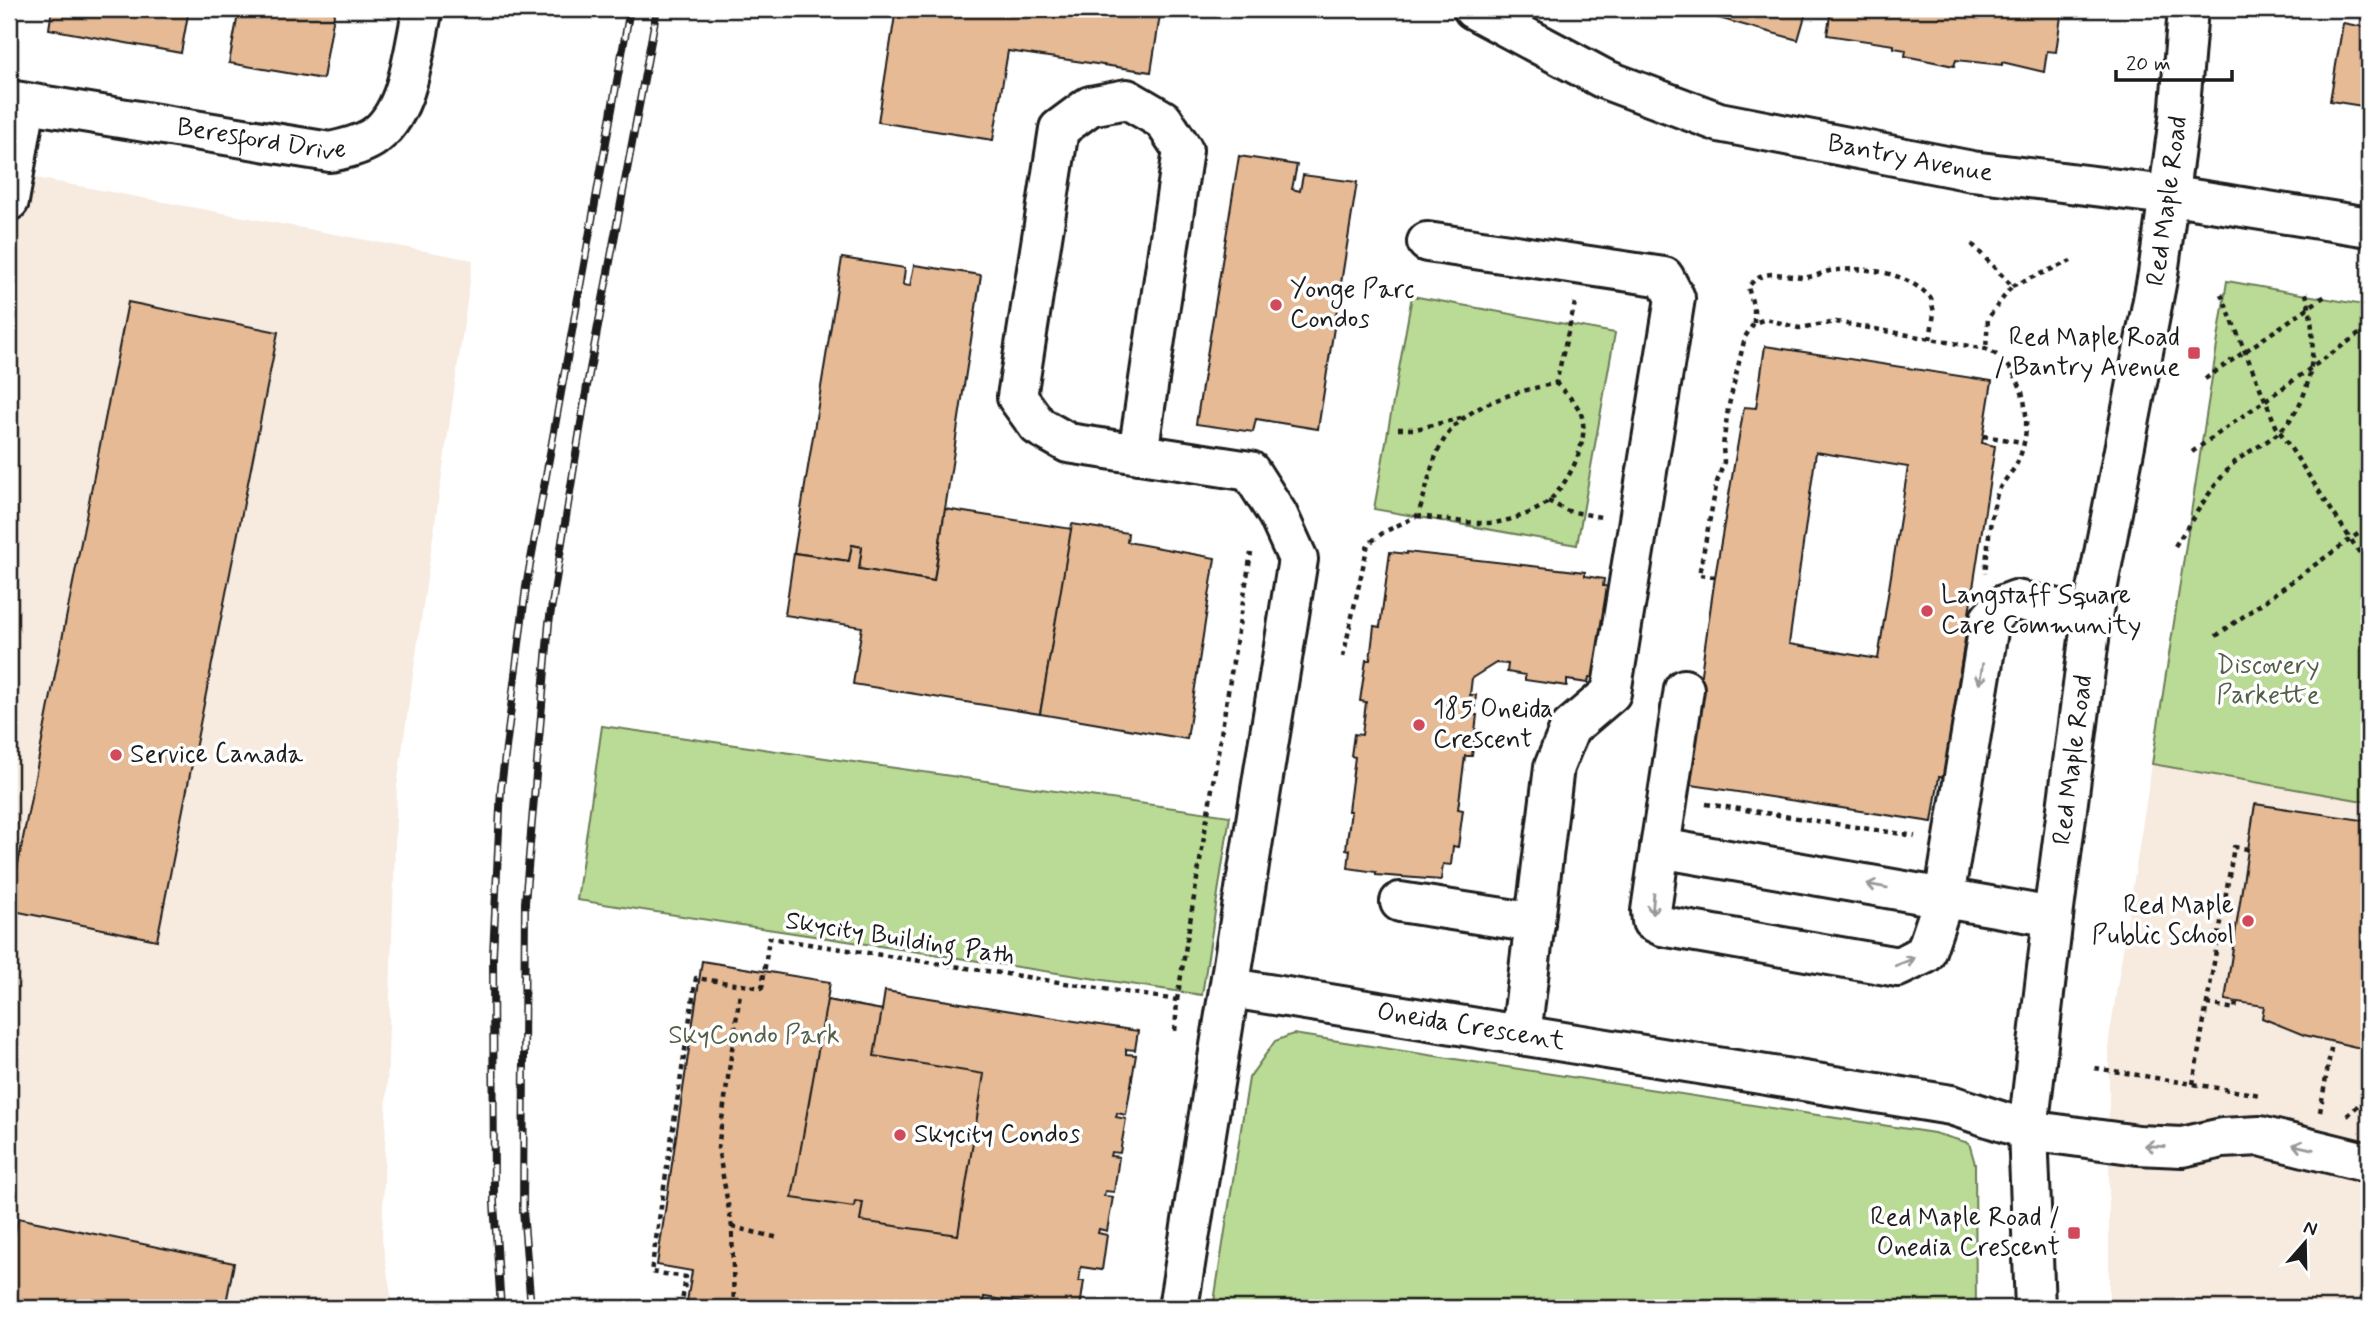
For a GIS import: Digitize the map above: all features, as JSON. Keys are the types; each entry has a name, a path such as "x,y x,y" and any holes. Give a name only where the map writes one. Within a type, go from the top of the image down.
{"street":[{"name":"Beresford Drive","path":"17,102 330,152 373,138 394,115 405,88 422,9"},
{"name":"Bantry Avenue","path":"1473,9 1604,79 1719,122 1972,171 2167,195 2369,227"},
{"name":"Red Maple Road","path":"2035,1308 2028,1130 2053,917 2092,617 2158,274 2179,118 2188,9"},
{"path":"1138,454 1183,150 1163,120 1127,99 1090,106 1059,129 1017,397 1038,426 1068,443 1138,454 1250,471 1278,515 1298,559 1178,1308"},
{"path":"9,201 17,102"},
{"path":"1427,242 1664,277 1675,298 1611,693 1570,728 1554,767 1521,1035"},
{"path":"1684,689 1651,911 1652,921 1662,926 1898,967 1925,954 1944,898 1990,619 2003,605 2016,600 2092,617"},
{"path":"1660,848 2053,917"},
{"path":"1400,902 1535,923"},
{"name":"Oneida Crescent","path":"1231,988 1951,1105 2028,1130 2138,1145 2182,1147 2222,1138 2260,1136 2369,1163"}],"path":[{"path":"1972,244 2012,286"},
{"path":"1986,349 1988,318 2012,286 2071,261"},
{"path":"1556,383 1583,265"},
{"path":"1715,578 1699,575 1717,482 1724,463 1723,446 1728,409 1745,337 1754,323 1754,309 1748,287 1755,278 1767,273 1799,277 1830,271 1873,271 1904,278 1931,298 1934,313 1930,340"},
{"path":"2175,546 2232,464 2280,432 2300,406 2311,370 2310,309 2305,290"},
{"path":"2221,294 2280,432 2369,567"},
{"path":"2205,379 2310,309 2328,294"},
{"path":"1754,323 1766,319 1799,328 1836,322 1986,349 2000,355 2018,380 2025,414 2023,442 2018,461 1996,497 1984,575"},
{"path":"2192,452 2369,327"},
{"path":"1398,429 1416,429 1465,417 1509,394 1556,383"},
{"path":"1343,657 1368,544 1384,532 1417,516 1497,523 1532,511 1548,501 1571,471 1582,439 1582,417 1573,401 1556,383"},
{"path":"1417,516 1441,443 1465,417"},
{"path":"1983,436 2023,442"},
{"path":"1175,1033 1177,1000 1261,490"},
{"path":"1548,501 1568,511 1638,524"},
{"path":"2216,636 2369,526"},
{"path":"1667,797 1926,838"},
{"path":"2193,1084 2234,847 2248,849"},
{"name":"Skycity Building Path","path":"681,1308 686,1277 651,1272 696,978 762,988 769,938 1177,1000"},
{"path":"734,1308 732,1227 718,1148 740,993"},
{"path":"2207,1004 2235,1009 2236,1002"},
{"path":"2311,1113 2319,1119 2332,1043"},
{"path":"2095,1068 2270,1096"},
{"path":"2339,1122 2369,1095"},
{"path":"732,1227 779,1238"}],"shaded area":[{"path":"9,173 473,260 397,786 382,1239 393,1308 9,1308"},
{"name":"Red Maple Public School","path":"2152,764 2369,802 2369,1308 2109,1308 2109,1039"}],"green space":[{"name":"Discovery Parkette","path":"2227,281 2369,306 2369,802 2152,764"},
{"path":"1412,296 1615,333 1577,545 1374,509"},
{"path":"602,726 1230,816 1202,995 577,900"},
{"path":"1293,1034 1934,1133 1969,1143 1975,1164 1976,1308 1213,1308 1249,1078 1275,1041"}],"building":[{"path":"52,9 189,9 181,53 49,29"},
{"path":"239,9 335,9 323,79 229,63"},
{"path":"896,9 1161,9 1151,72 1008,51 993,140 878,122"},
{"path":"1686,9 1807,9 1798,40"},
{"path":"1831,9 2062,9 2056,52 2047,51 2044,72 2002,62 2002,65 1956,60 1954,66 1905,56 1906,50 1894,48 1894,45 1827,35"},
{"path":"2343,23 2369,28 2369,107 2330,101"},
{"name":"Yonge Parc Condos","path":"1239,156 1297,165 1292,189 1300,191 1303,175 1357,182 1318,429 1256,419 1253,432 1196,424"},
{"path":"842,258 905,268 903,285 910,286 914,265 981,275 934,581 859,569 862,547 852,545 849,561 794,553"},
{"name":"Service Canada","path":"128,302 278,332 157,940 9,910"},
{"name":"Langstaff Square Care Community","path":"1765,346 1992,381 1982,443 1995,446 1950,736 1987,743 1981,783 1939,777 1932,822 1685,784 1715,577 1744,407 1756,408","holes":["1816,452 1908,467 1878,659 1789,644"]},
{"path":"945,509 1072,529 1040,714 853,684 862,627 785,615 794,553 849,561 852,545 862,547 859,569 934,581"},
{"path":"1072,524 1128,533 1127,542 1215,558 1187,739 1040,714"},
{"name":"185 Oneida Crescent","path":"1390,552 1585,572 1585,576 1604,579 1603,586 1619,588 1605,679 1589,677 1588,683 1567,680 1567,686 1525,680 1525,675 1507,672 1508,664 1496,663 1472,678 1470,695 1476,695 1474,715 1477,715 1472,756 1465,756 1458,809 1463,810 1458,847 1453,846 1451,865 1443,864 1441,880 1376,875 1376,872 1348,868 1350,850 1346,849 1351,811 1348,811 1355,757 1351,756 1354,734 1362,735 1366,702 1360,701 1366,660 1370,660 1374,626 1380,627"},
{"path":"2255,804 2369,821 2369,1050 2304,1035 2262,1018 2264,1006 2225,1000"},
{"name":"Skycity Condos","path":"702,961 830,982 827,1000 882,1010 885,991 1138,1031 1135,1050 1126,1049 1126,1054 1136,1055 1126,1115 1117,1113 1116,1117 1126,1119 1120,1153 1111,1152 1110,1156 1119,1157 1114,1192 1105,1191 1104,1196 1113,1197 1107,1231 1099,1229 1098,1233 1107,1235 1102,1270 1081,1267 1079,1281 1084,1281 1080,1308 1056,1308 984,1297 982,1308 686,1308 692,1271 657,1265"},
{"path":"827,1000 882,1010 874,1056 984,1074 958,1235 860,1221 863,1202 855,1201 854,1207 792,1198"},
{"path":"18,1218 234,1263 225,1308 9,1308 9,1263"}],"railway":[{"path":"501,1308 494,1203 493,955 501,788 526,587 630,9"},
{"path":"531,1308 523,1210 525,903 549,623 588,380 657,9"}],"place":[{"name":"Yonge Parc Condos","path":"1276,305"},
{"name":"Red Maple Road / Bantry Avenue","path":"2194,353"},
{"name":"Langstaff Square Care Community","path":"1927,611"},
{"name":"185 Oneida Crescent","path":"1419,725"},
{"name":"Service Canada","path":"116,755"},
{"name":"Red Maple Public School","path":"2248,921"},
{"name":"Skycity Condos","path":"900,1135"},
{"name":"Red Maple Road / Onedia Crescent","path":"2074,1233"}],"park label":[{"name":"SkyCondo Park","path":"754,1036"}]}
